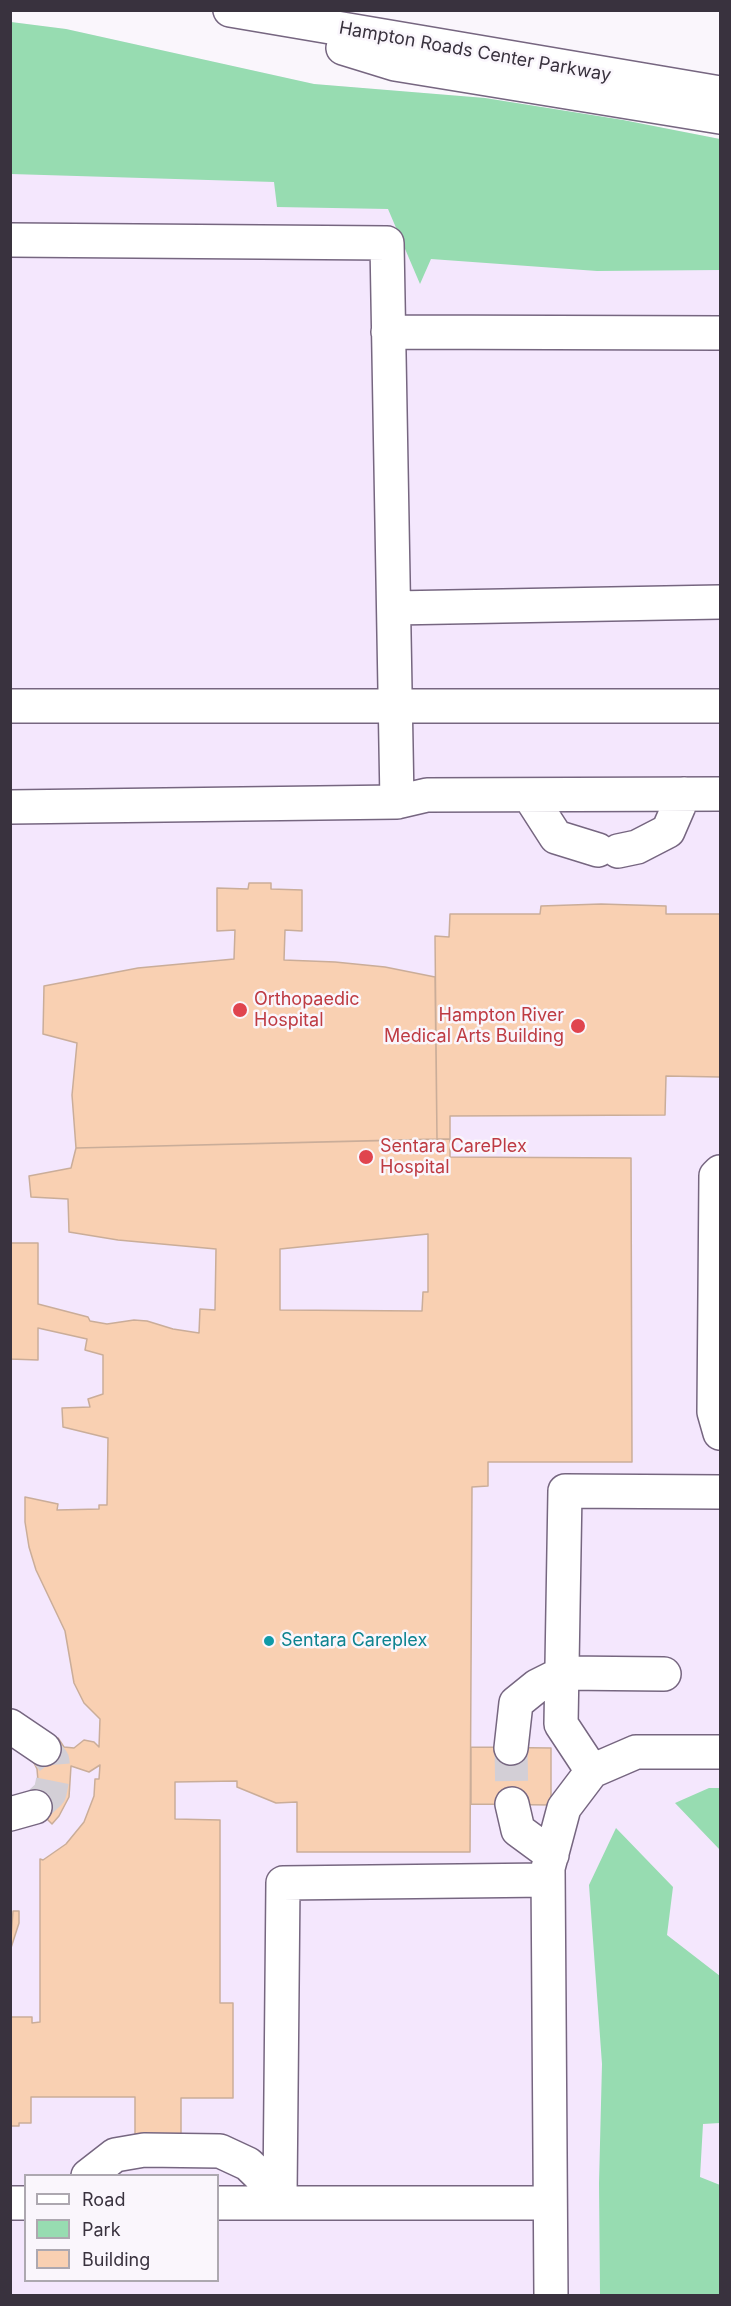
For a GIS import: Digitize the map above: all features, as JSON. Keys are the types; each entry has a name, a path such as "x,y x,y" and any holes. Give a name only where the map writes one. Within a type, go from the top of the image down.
{"main road":[{"name":"Hampton Roads Center Parkway","path":"242,13 720,93"},
{"path":"242,13 395,64 720,117"},
{"path":"10,240 387,243 397,802"},
{"path":"388,332 720,333"},
{"path":"394,608 720,602"},
{"path":"10,706 720,706"},
{"path":"529,795 556,837 608,850 636,847 668,831 684,794"},
{"path":"10,807 397,802 427,795 720,794"},
{"path":"720,1172 716,1176 714,1412 720,1433"},
{"path":"592,1771 561,1724 565,1491 720,1492"},
{"path":"512,1748 516,1703 537,1686 563,1673 664,1674"},
{"path":"10,1726 44,1749"},
{"path":"551,2295 550,1867 564,1808 592,1771 636,1752 720,1752"},
{"path":"512,1804 518,1830 550,1867"},
{"path":"284,2199 283,1883 550,1867"},
{"path":"89,2174 115,2155 144,2150 220,2151 248,2164 284,2199"},
{"path":"219,2203 284,2199 550,2203"}],"shaded area":[{"name":"Sentara CarePlex Hospital","path":"11,22 66,29 314,84 485,98 623,120 720,139 720,2295 11,2296"}],"green space":[{"path":"11,22 66,29 314,84 485,98 623,120 720,139 720,270 597,271 431,259 420,284 388,209 277,207 274,182 11,174"},
{"path":"709,1788 720,1788 720,1850 675,1803"},
{"path":"616,1828 673,1887 667,1935 720,1976 720,2123 703,2124 700,2177 720,2185 720,2295 600,2295 599,2183 602,2064 589,1885"}],"building":[{"name":"Orthopaedic Hospital","path":"249,883 271,883 271,889 302,890 302,931 285,930 284,960 385,967 435,977 437,1139 76,1148 72,1095 77,1043 43,1034 44,986 138,968 234,959 235,930 217,931 217,888 248,889"},
{"name":"Hampton River Medical Arts Building","path":"601,904 666,906 666,914 720,914 720,1077 666,1076 665,1115 450,1116 450,1139 437,1139 435,936 449,937 450,914 540,914 541,906"},
{"name":"Sentara Careplex","path":"450,1139 450,1157 631,1158 632,1462 488,1462 488,1486 472,1487 470,1852 297,1852 297,1802 276,1803 237,1787 237,1781 175,1782 175,1819 220,1820 220,2003 233,2003 233,2098 181,2098 181,2135 135,2134 135,2097 31,2097 31,2123 10,2126 10,2017 32,2017 32,2023 40,2022 40,1859 43,1860 66,1844 84,1822 94,1796 95,1779 99,1779 100,1765 89,1772 71,1766 69,1797 52,1824 29,1801 36,1792 38,1781 37,1769 32,1759 58,1738 64,1747 74,1748 84,1740 94,1742 99,1747 100,1719 84,1703 74,1683 65,1631 36,1570 29,1547 25,1522 25,1497 58,1504 57,1510 99,1509 99,1505 107,1505 108,1438 63,1427 62,1408 90,1407 88,1399 103,1394 103,1355 85,1350 87,1339 38,1328 38,1360 10,1359 10,1243 38,1243 38,1304 88,1317 90,1321 107,1324 134,1320 147,1321 173,1329 199,1333 200,1309 215,1310 216,1249 118,1240 69,1232 68,1199 31,1197 29,1176 71,1168 76,1148","holes":["428,1234 428,1292 423,1292 422,1311 280,1310 280,1249"]},
{"path":"471,1747 551,1748 551,1805 471,1804"},
{"path":"13,1911 19,1911 19,1923 10,1951"}],"tunnel":[{"path":"511,1748 512,1804"},
{"path":"35,1807 50,1793 54,1773 53,1761 44,1749"}],"place":[{"name":"Orthopaedic Hospital","path":"240,1010"},
{"name":"Hampton River Medical Arts Building","path":"578,1026"},
{"name":"Sentara CarePlex Hospital","path":"366,1157"},
{"name":"Sentara Careplex","path":"269,1641"}]}
